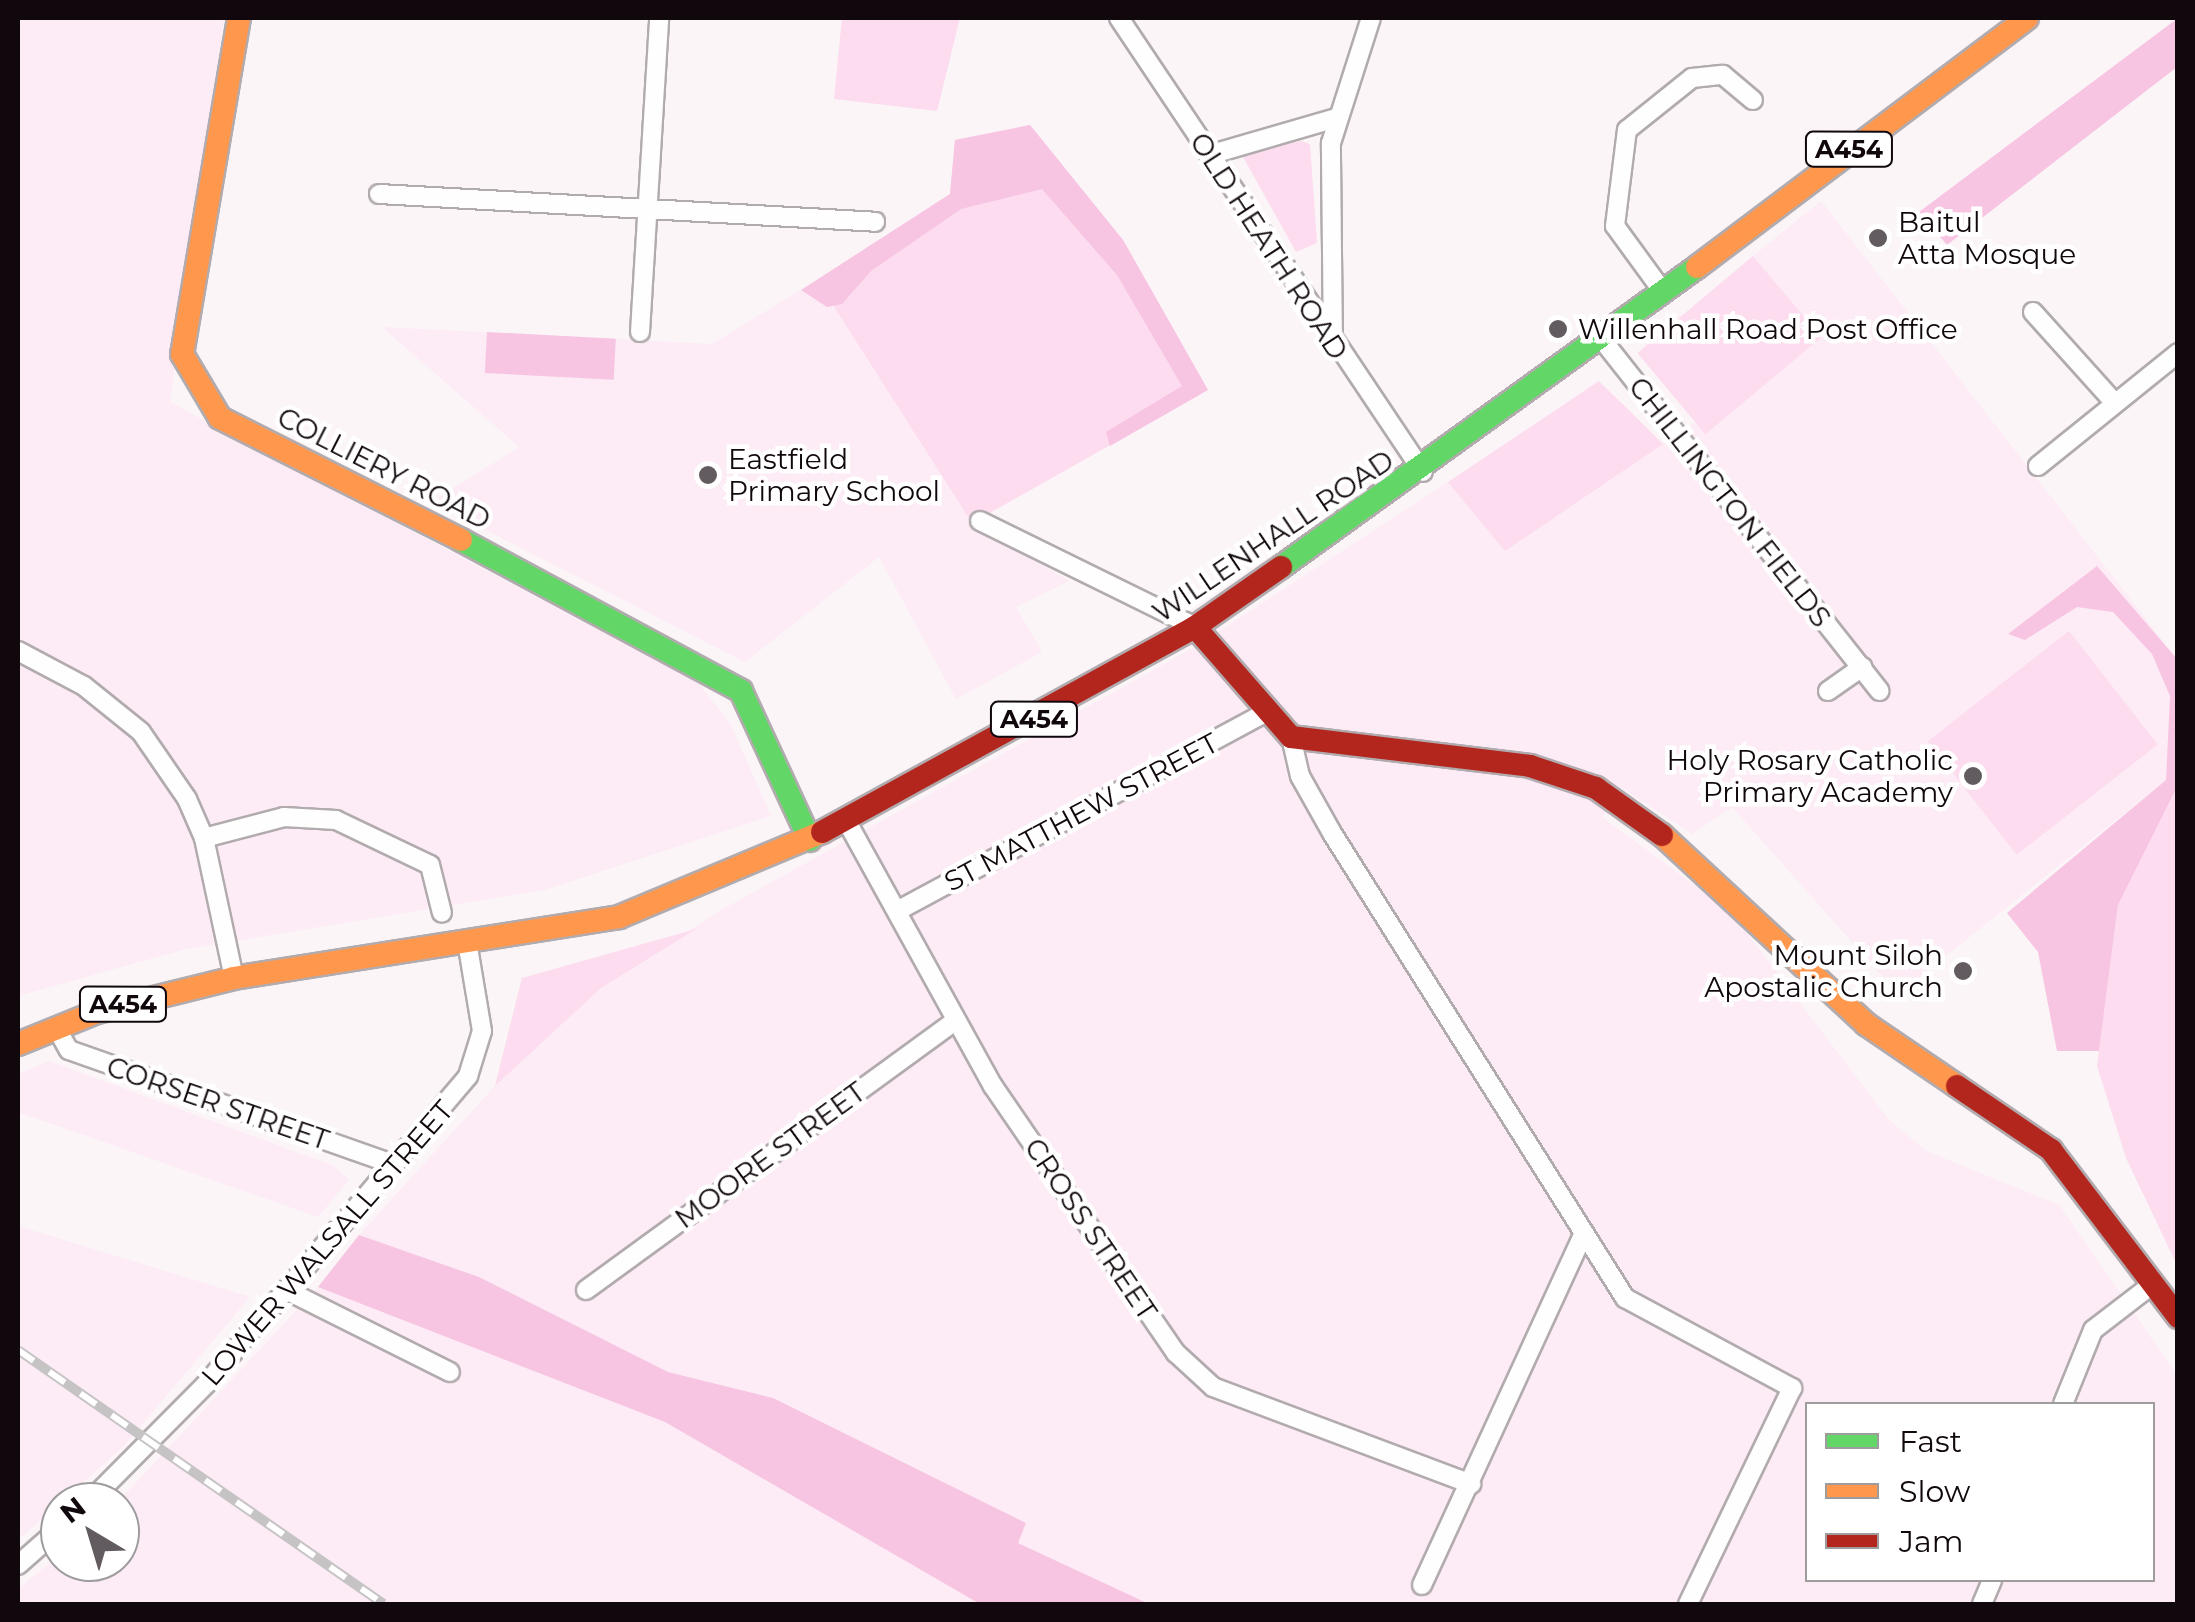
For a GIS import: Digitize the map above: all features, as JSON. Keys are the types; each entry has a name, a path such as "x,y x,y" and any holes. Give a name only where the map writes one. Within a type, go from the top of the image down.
{"main road":[{"name":"COLLIERY ROAD","path":"239,18 182,354 220,418 701,662 741,691 810,840"},
{"name":"WILLENHALL ROAD","path":"468,947 666,902 810,840 1196,627 1422,472 1661,288 2026,18"},
{"path":"1196,627 1265,713 1291,738 1530,766 1596,788 1703,864 1866,1024 2051,1150 2178,1317"},
{"name":"A454","path":"18,1044 56,1027 234,978 468,947"}],"street":[{"path":"640,332 651,206 659,18"},
{"name":"OLD HEATH ROAD","path":"1120,18 1333,347 1422,472"},
{"path":"1333,347 1336,118 1371,18"},
{"path":"1661,288 1615,226 1627,130 1692,78 1723,75 1753,100"},
{"path":"1208,155 1336,118"},
{"path":"379,194 651,206 875,222"},
{"path":"2032,312 2114,402"},
{"name":"CHILLINGTON FIELDS","path":"1600,337 1880,691"},
{"path":"2038,466 2178,353"},
{"path":"980,522 1196,627"},
{"path":"18,651 84,686 141,732 204,838 234,978"},
{"path":"1828,691 1862,668"},
{"name":"ST MATTHEW STREET","path":"897,911 1265,713"},
{"path":"1291,738 1300,776 1332,833 1625,1298 1792,1388 1688,1604"},
{"path":"204,838 284,817 336,820 430,865 442,912"},
{"name":"CROSS STREET","path":"846,820 955,1021 1176,1353 1213,1387 1471,1484"},
{"name":"LOWER WALSALL STREET","path":"108,1482 288,1290 476,1056 482,1031 468,947"},
{"name":"MOORE STREET","path":"586,1290 955,1021"},
{"name":"CORSER STREET","path":"56,1027 68,1050 393,1164"},
{"path":"1422,1585 1584,1233"},
{"path":"2064,1402 2094,1330 2153,1284"},
{"path":"288,1290 450,1372"},
{"path":"18,1565 40,1546"}],"shaded area":[{"path":"18,18 224,18 170,402 699,684 730,723 771,816 544,890 186,949 18,996"},
{"path":"842,18 960,18 937,111 834,99"},
{"path":"2178,18 2177,67 1947,245 1919,212"},
{"path":"1030,125 1123,240 1208,390 972,523 817,280 950,194 955,140"},
{"path":"1030,125 1123,240 1208,390 1110,446 1106,432 1182,386 1117,275 1042,189 961,209 871,271 842,304 827,307 801,290 950,194 955,140"},
{"path":"1301,141 1310,144 1317,243 1296,252 1242,155"},
{"path":"1821,201 2177,659 2166,780 1898,994 1732,807 1692,834 1622,788 1602,817 1731,912 1888,1119 1926,1151 2059,1205 2177,1375 2177,1604 1147,1604 1017,1542 1025,1522 773,1398 668,1372 479,1277 359,1235 495,1086 601,988 718,912 1195,647 1448,482 1506,550 1820,337 1753,256"},
{"path":"1753,256 1821,337 1705,434 1637,353"},
{"name":"Eastfield Primary School","path":"817,280 972,523 1069,581 1016,607 1042,652 956,699 879,557 745,662 431,502 519,447 382,327 712,344"},
{"path":"487,332 616,339 614,380 485,373"},
{"path":"1599,381 1663,444 1505,551 1448,482"},
{"path":"2097,566 2177,659 2177,787 2118,905 2099,1051 2057,1051 2038,952 2007,913 2166,780 2170,696 2152,654 2113,612 2077,607 2025,640 2008,634"},
{"path":"2069,631 2158,744 2017,855 1928,741"},
{"path":"2177,787 2177,1265 2126,1158 2097,1066 2118,905"},
{"path":"696,929 601,988 495,1086 522,978"},
{"path":"49,1061 334,1166 349,1180 318,1217 18,1112 18,1074"},
{"path":"18,1226 250,1297 123,1447 83,1482 40,1482 40,1521 18,1540"},
{"path":"359,1235 479,1277 668,1372 773,1398 1026,1523 1018,1543 1149,1604 980,1604 665,1422 318,1287"},
{"path":"318,1287 665,1422 980,1604 18,1604 18,1589 40,1571 40,1582 140,1582 140,1482 137,1482"}],"railway":[{"path":"18,1350 383,1604"}],"traffic: fast":[{"path":"1281,567 1697,267"},
{"path":"461,540 741,691 810,840"}],"traffic: slow":[{"path":"239,18 182,354 220,418 461,540"},
{"path":"1697,267 2027,18"},
{"path":"18,1044 97,1012 234,978 619,917 822,832"},
{"path":"1662,835 1866,1024 1957,1086"}],"traffic: jam":[{"path":"822,832 1195,627 1281,567"},
{"path":"1195,627 1291,737 1530,766 1596,788 1662,835"},
{"path":"1957,1086 2051,1150 2178,1317"}],"place":[{"name":"Baitul Atta Mosque","path":"1878,238"},
{"name":"Willenhall Road Post Office","path":"1558,329"},
{"name":"Eastfield Primary School","path":"708,475"},
{"name":"Holy Rosary Catholic Primary Academy","path":"1973,776"},
{"name":"Mount Siloh Apostalic Church","path":"1963,971"}]}
